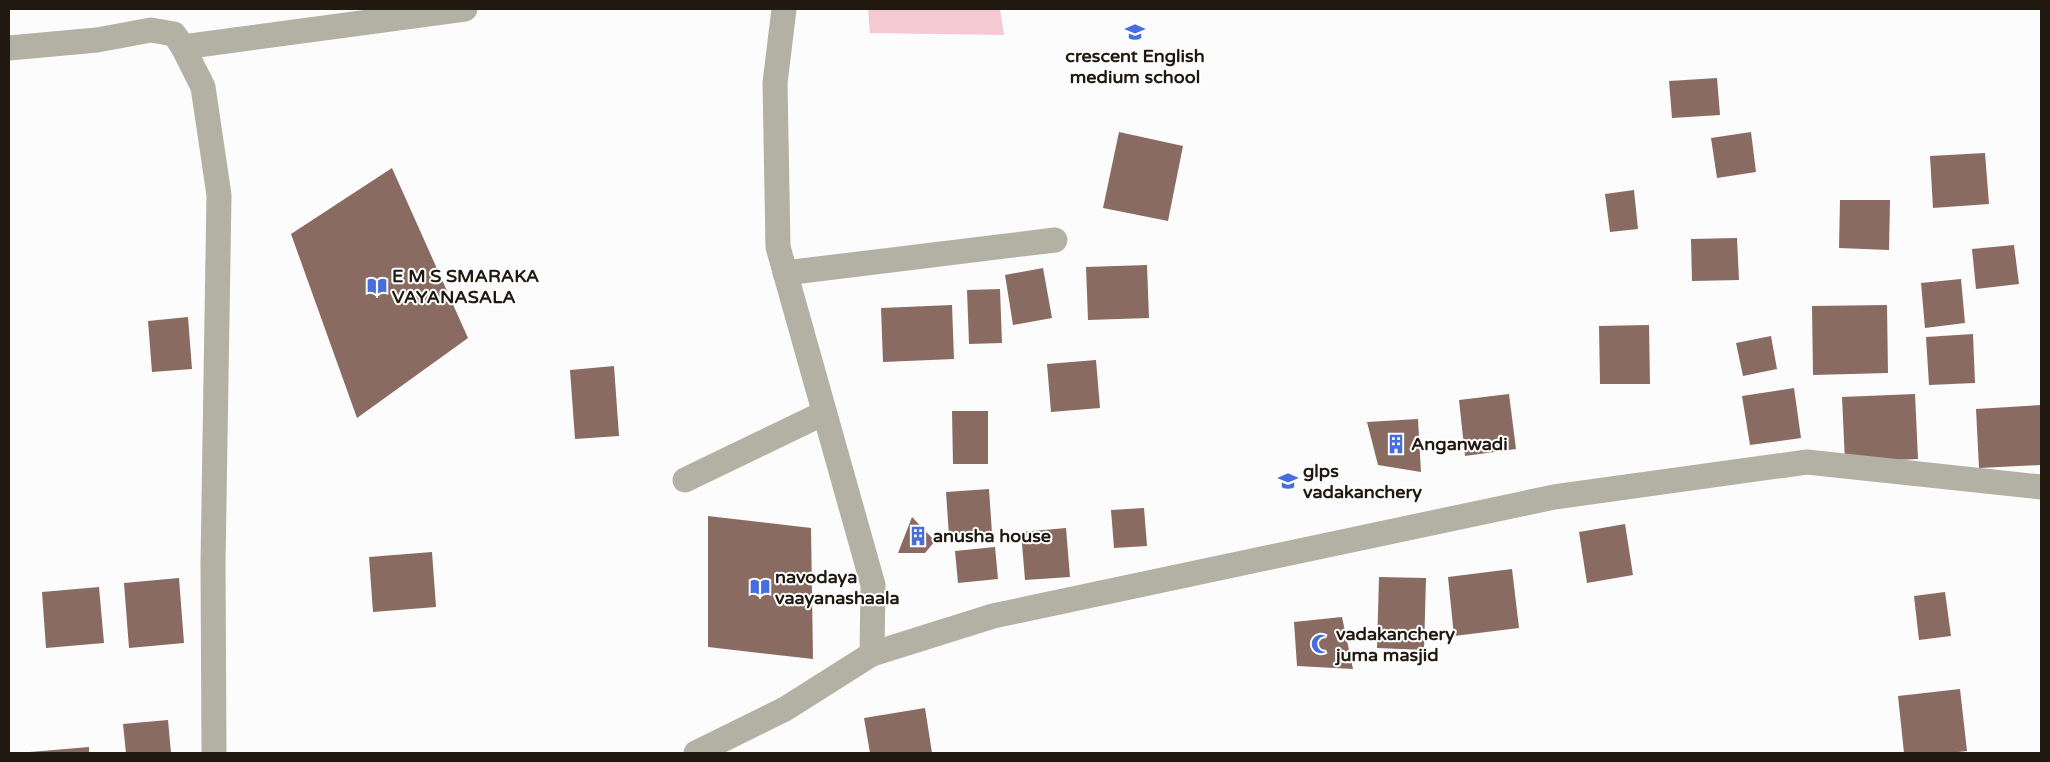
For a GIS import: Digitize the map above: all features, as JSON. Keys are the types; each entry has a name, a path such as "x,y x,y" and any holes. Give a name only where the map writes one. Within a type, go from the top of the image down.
{"street":[{"path":"183,47 465,9"},
{"path":"784,9 775,83 778,247 873,585 872,654"},
{"path":"9,48 97,40 151,30 174,34 183,47 203,87 219,195 213,563 214,753"},
{"path":"785,273 1054,240"},
{"path":"686,480 824,413"},
{"path":"696,753 785,709 872,654 993,616 1554,497 1807,462 2041,487"}],"shaded area":[{"path":"868,9 1000,9 1004,35 870,33"}],"building":[{"path":"1717,78 1720,115 1672,118 1669,81"},
{"path":"1119,132 1183,146 1168,221 1103,208"},
{"path":"1751,132 1756,172 1717,178 1711,138"},
{"path":"1985,153 1989,204 1933,208 1930,156"},
{"name":"E M S SMARAKA VAYANASALA","path":"392,168 468,338 357,418 291,234"},
{"path":"1634,190 1638,229 1610,232 1605,194"},
{"path":"1840,200 1890,200 1889,250 1839,248"},
{"path":"1737,238 1739,280 1692,281 1691,239"},
{"path":"2014,245 2019,284 1976,289 1972,249"},
{"path":"1147,265 1149,318 1088,320 1086,267"},
{"path":"1043,268 1052,318 1013,325 1005,275"},
{"path":"1961,279 1965,323 1925,328 1921,283"},
{"path":"1000,289 1002,343 969,344 967,290"},
{"path":"952,305 954,359 883,362 881,308"},
{"path":"1887,305 1888,373 1813,375 1812,306"},
{"path":"188,317 192,369 152,372 148,321"},
{"path":"1649,325 1650,384 1600,384 1599,326"},
{"path":"1973,334 1975,383 1929,385 1926,337"},
{"path":"1771,336 1777,369 1743,376 1736,343"},
{"path":"1096,360 1100,408 1051,412 1047,364"},
{"path":"614,366 619,436 575,439 570,370"},
{"path":"1794,388 1801,438 1750,445 1742,396"},
{"path":"1509,394 1516,449 1465,456 1459,400"},
{"path":"1915,394 1918,459 1845,462 1842,397"},
{"path":"2041,405 2041,465 1979,468 1976,409"},
{"path":"952,411 988,411 988,464 953,464"},
{"name":"Anganwadi","path":"1418,419 1421,472 1378,465 1367,422"},
{"path":"989,489 992,533 949,536 946,492"},
{"path":"1144,508 1147,546 1114,548 1111,510"},
{"name":"navodaya vaayanashaala","path":"708,516 811,528 813,659 708,647"},
{"name":"anusha house","path":"912,517 935,541 925,553 898,553"},
{"path":"1625,524 1633,575 1587,583 1579,532"},
{"path":"1066,528 1070,577 1025,580 1021,532"},
{"path":"995,547 998,579 958,583 955,551"},
{"path":"432,552 436,607 373,612 369,557"},
{"path":"1512,569 1519,628 1454,636 1448,577"},
{"path":"1379,577 1426,578 1424,650 1377,648"},
{"path":"179,578 184,643 129,648 124,583"},
{"path":"99,587 104,643 46,648 42,592"},
{"path":"1945,592 1951,636 1919,640 1914,596"},
{"name":"vadakanchery juma masjid","path":"1342,617 1353,669 1297,666 1294,622"},
{"path":"1960,689 1967,751 1904,753 1898,696"},
{"path":"925,708 932,753 870,753 864,718"},
{"path":"168,720 171,753 126,753 123,724"},
{"path":"89,747 89,753 30,752"}],"place":[{"name":"crescent English medium school","path":"1135,32"},
{"name":"E M S SMARAKA VAYANASALA","path":"377,286"},
{"name":"Anganwadi","path":"1396,444"},
{"name":"glps vadakanchery","path":"1288,481"},
{"name":"anusha house","path":"918,536"},
{"name":"navodaya vaayanashaala","path":"760,587"},
{"name":"vadakanchery juma masjid","path":"1321,644"}]}
